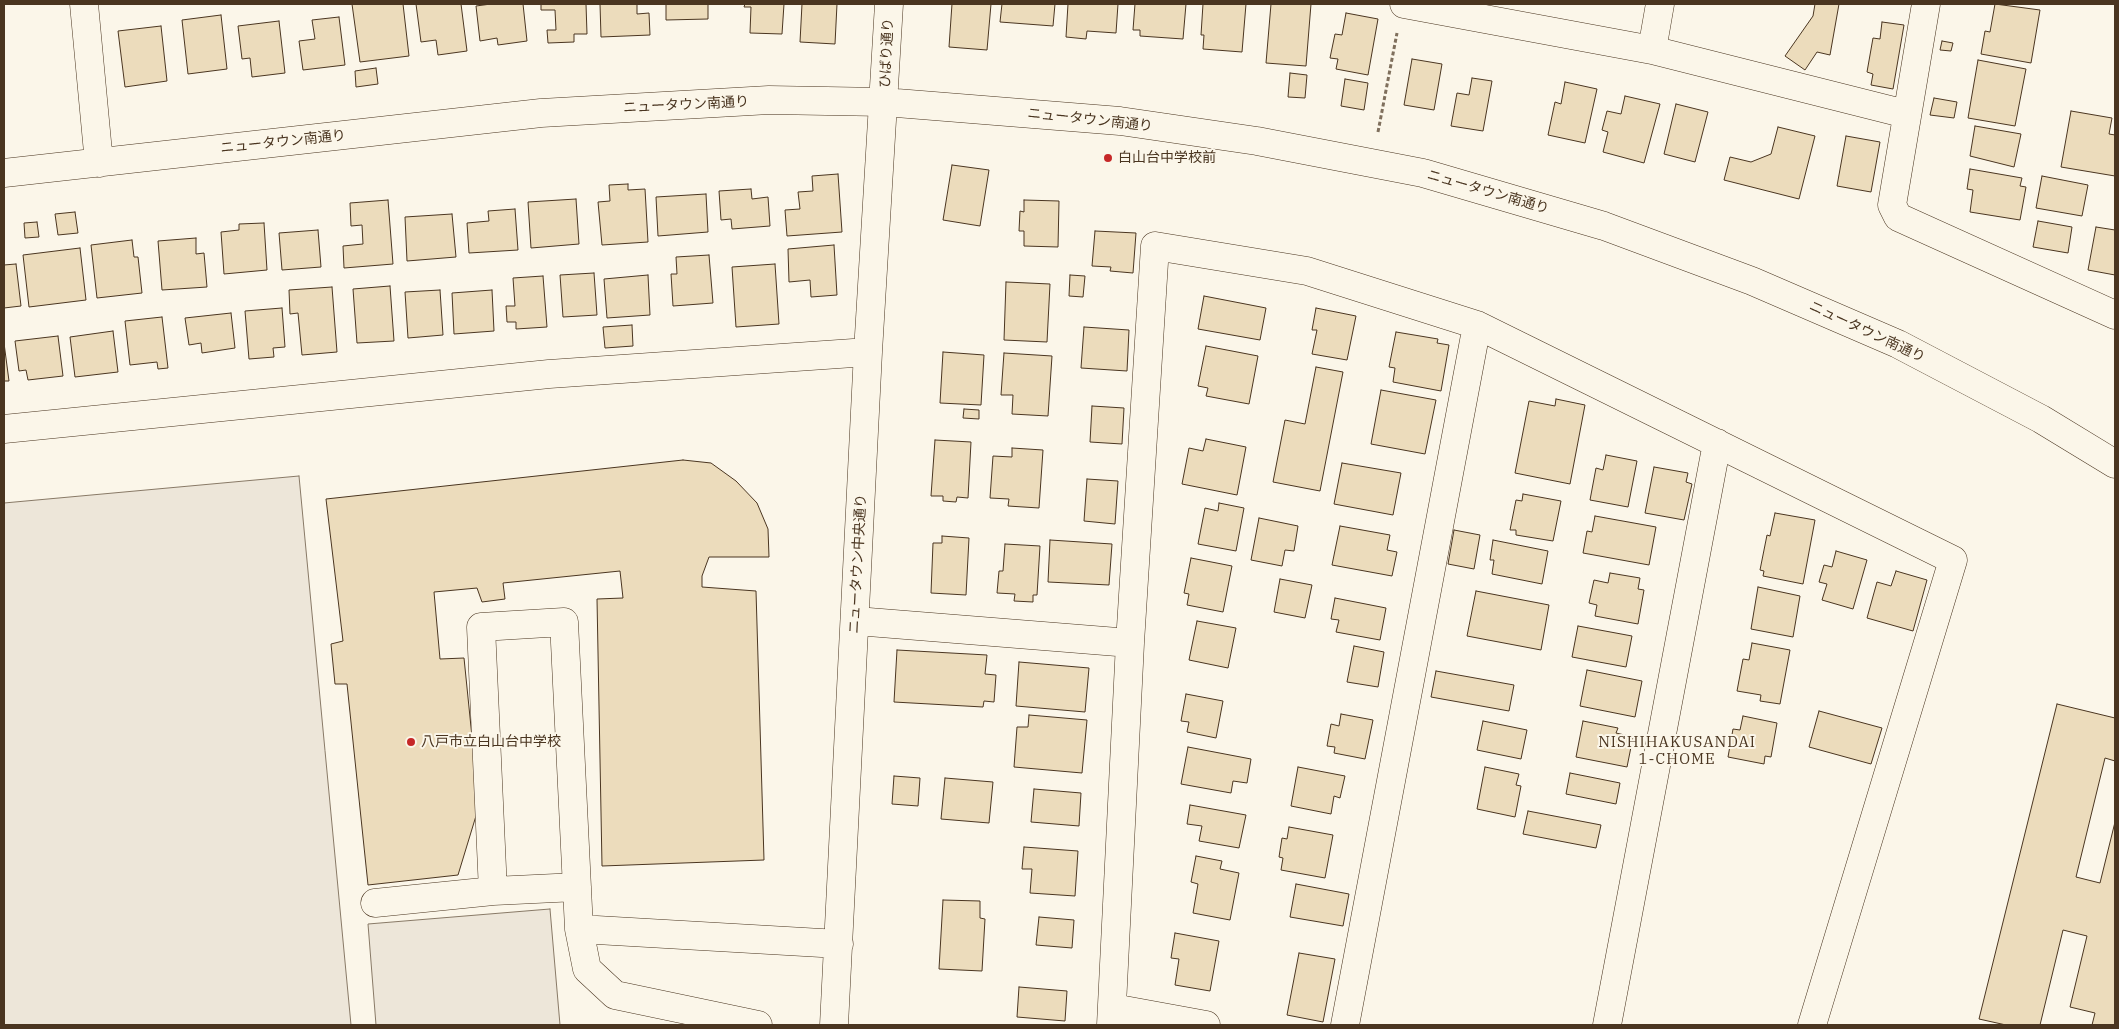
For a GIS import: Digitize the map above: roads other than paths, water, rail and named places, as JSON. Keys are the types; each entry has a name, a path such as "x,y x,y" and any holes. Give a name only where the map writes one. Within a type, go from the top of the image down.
{"street":[{"path":"84,4 99,163"},
{"name":"ひばり通り","path":"884,102 889,4"},
{"path":"1404,4 1652,50 1906,114"},
{"path":"1652,50 1660,4"},
{"path":"1926,4 1892,205 1898,217 2115,315"},
{"name":"ニュータウン南通り","path":"4,173 541,113 769,100 884,102 1120,121 1257,140 1422,173 1604,226 1752,280 1898,344 2041,419 2115,464"},
{"name":"ニュータウン中央通り","path":"834,1025 856,621 868,352 884,102"},
{"path":"1206,1025 1112,1017 1130,643 1155,246 1307,271 1477,325 1952,560 1812,1025"},
{"path":"1344,1025 1477,325"},
{"path":"4,429 549,374 868,352"},
{"path":"1607,1025 1718,443"},
{"path":"856,621 1130,643"},
{"path":"493,892 481,627 564,622 579,929 587,969 615,995 758,1025"},
{"path":"375,903 493,892 577,887"},
{"path":"579,929 839,944"}],"place":[{"name":"白山台中学校前","path":"1108,158"},
{"name":"八戸市立白山台中学校","path":"411,742"}],"district":[{"name":"NISHIHAKUSANDAI 1-CHOME","path":"1677,752"}]}
